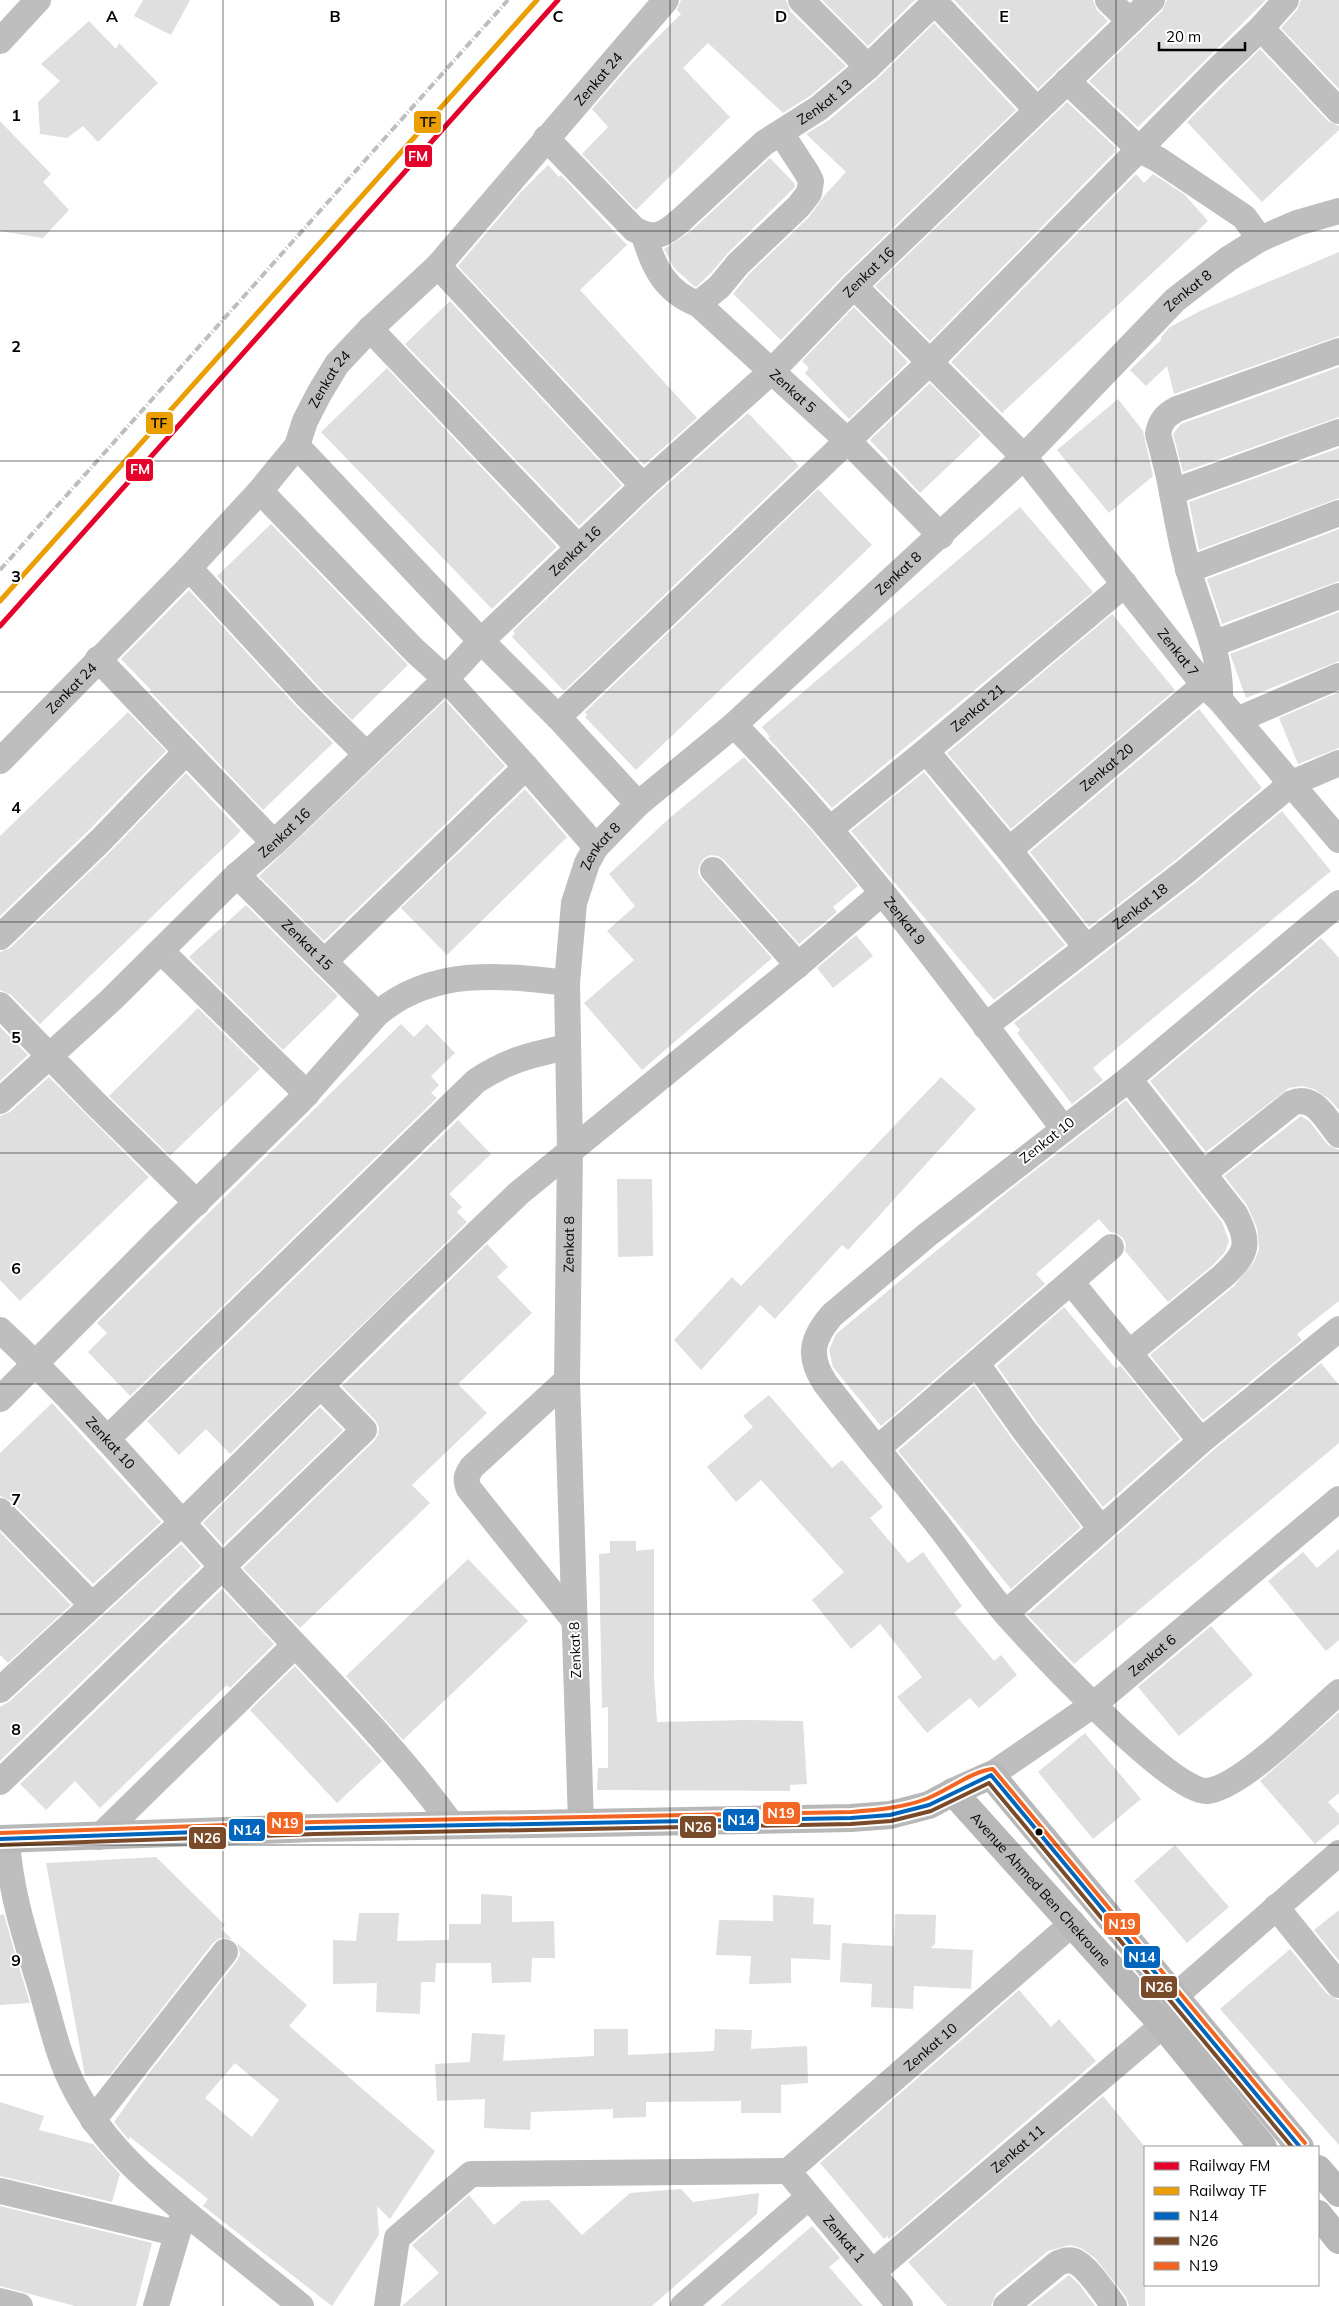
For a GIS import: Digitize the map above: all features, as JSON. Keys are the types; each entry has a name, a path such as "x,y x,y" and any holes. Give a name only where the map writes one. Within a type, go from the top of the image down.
{"main road":[{"path":"991,1775 1299,2146"},
{"name":"Zenkat 6","path":"953,1792 991,1775"},
{"path":"4,1839 315,1828 851,1818 890,1815 929,1806 953,1792"},
{"name":"Avenue Ahmed Ben Chekroune","path":"953,1792 1163,2025 1262,2146"},
{"path":"1319,2170 1339,2193"},
{"path":"1319,2215 1339,2240"}],"street":[{"path":"0,41 38,0"},
{"name":"Zenkat 24","path":"0,761 189,568 260,491 297,446 306,421 337,364 370,329 438,266 666,0"},
{"path":"801,0 868,67"},
{"path":"1108,0 1130,21"},
{"name":"Zenkat 16","path":"0,1101 51,1057 237,875 274,843 446,679 481,641 643,486 771,372 854,286 1152,0"},
{"path":"558,717 930,363 1213,74 1261,28 1286,0"},
{"path":"935,1 1037,110"},
{"name":"Zenkat 13","path":"644,235 657,235 669,230 764,143 819,108 868,67 935,1"},
{"path":"1261,28 1339,111"},
{"path":"1067,81 1140,150 1159,160 1244,217 1260,239"},
{"path":"698,304 719,287 799,206 809,193 811,186 807,173 781,133"},
{"path":"546,138 620,216 644,235"},
{"name":"Zenkat 8","path":"581,1823 566,1380 570,1150 567,983 574,903 580,880 596,847 638,804 734,725 941,536 1024,457 1175,300 1228,258 1260,239 1297,223 1339,211"},
{"name":"Zenkat 5","path":"644,235 656,271 678,294 698,304 728,329 771,372 849,442 941,536"},
{"path":"438,266 643,486"},
{"name":"Zenkat 7","path":"854,286 1024,457 1212,692 1339,840"},
{"path":"370,329 579,548"},
{"path":"1212,692 1221,681 1213,644 1188,570 1178,530 1172,492 1158,434 1159,424 1167,415 1177,409 1339,351"},
{"path":"1172,492 1339,432"},
{"path":"297,446 481,641 558,717 638,804"},
{"path":"260,491 415,651 446,679 596,847"},
{"path":"1188,570 1339,513"},
{"path":"189,568 308,697 366,754"},
{"name":"Zenkat 21","path":"830,829 1125,584"},
{"path":"1213,644 1339,596"},
{"path":"98,659 274,843"},
{"path":"1237,720 1339,676"},
{"name":"Zenkat 20","path":"1009,850 1212,692"},
{"name":"Zenkat 9","path":"734,725 780,771 830,829 882,893 1063,1128"},
{"path":"926,751 1009,850 1086,947"},
{"path":"0,937 100,841 186,752"},
{"name":"Zenkat 18","path":"985,1026 1186,871 1292,783 1339,764"},
{"path":"324,962 526,767"},
{"path":"714,870 798,965"},
{"name":"Zenkat 15","path":"237,875 378,1014"},
{"path":"0,1689 183,1522 491,1218 570,1150 798,965 882,893"},
{"name":"Zenkat 10","path":"1339,902 1129,1079 1063,1128 928,1235 832,1315 820,1329 814,1342 814,1357 817,1371 1006,1614 1093,1705 1169,1772 1190,1785 1206,1791 1232,1782 1256,1766 1339,1692"},
{"path":"161,951 307,1094"},
{"path":"0,1399 307,1094 378,1014 390,1004 415,990 455,979 488,976 567,983"},
{"path":"0,1005 197,1204"},
{"path":"107,1439 476,1081 499,1066 524,1056 567,1047"},
{"path":"1129,1079 1204,1173 1243,1229 1243,1254 1236,1264 1204,1293 1129,1353"},
{"path":"1204,1173 1297,1101 1304,1100 1312,1104 1339,1135"},
{"path":"878,1449 1112,1247"},
{"path":"1071,1282 1201,1441"},
{"name":"Zenkat 10","path":"0,1330 36,1363 107,1439 223,1568 421,1782 453,1826"},
{"path":"1006,1614 1201,1441 1335,1341"},
{"path":"977,1364 1024,1430 1101,1529"},
{"path":"566,1380 472,1467 466,1476 466,1482 469,1489 573,1619"},
{"path":"0,1782 364,1430 321,1386"},
{"name":"Zenkat 6","path":"991,1775 1093,1705 1339,1499"},
{"path":"0,1511 92,1605"},
{"path":"99,1837 295,1645"},
{"path":"4,1839 15,1904 62,2055 73,2086 93,2120 180,2222 301,2306"},
{"path":"1174,1997 1339,1853"},
{"path":"1276,1907 1339,1985"},
{"name":"Zenkat 10","path":"788,2171 1073,1923"},
{"path":"93,2120 225,1952"},
{"name":"Zenkat 11","path":"873,2272 1163,2025"},
{"path":"387,2306 397,2238 471,2174 788,2171"},
{"name":"Zenkat 1","path":"788,2171 873,2272 889,2302"},
{"path":"0,2191 180,2222"},
{"path":"683,2306 809,2197"},
{"path":"156,2306 180,2222"},
{"path":"1006,2306 1058,2263 1068,2260 1075,2261 1084,2268 1114,2306"},
{"path":"0,2301 20,2306"}],"building":[{"path":"143,0 190,0 171,35 134,16"},
{"path":"681,0 786,0 790,11 846,66 810,96 783,113 708,43 683,68 730,117 636,210 582,154 608,127 592,109 631,64 681,14 677,10"},
{"path":"822,0 915,0 868,46"},
{"path":"954,0 1093,0 1097,10 1108,21 1038,89"},
{"path":"1167,0 1266,0 1138,127 1089,81 1162,11"},
{"path":"1301,0 1339,0 1339,89 1281,28 1297,10"},
{"path":"89,21 116,49 119,43 158,83 98,142 83,126 67,138 40,134 38,102 60,81 41,64"},
{"path":"934,23 1016,110 844,275 781,340 733,294 749,274 809,217 824,196 846,172 806,134 829,120 878,78"},
{"path":"1260,49 1328,121 1339,126 1339,130 1262,202 1187,122"},
{"path":"1067,102 1116,148 1115,152 930,341 875,286"},
{"path":"0,121 51,174 43,182 69,210 43,238 0,231"},
{"path":"770,158 795,184 795,187 728,253 711,273 696,287 694,286 674,268 664,249 691,231"},
{"path":"548,165 559,177 561,175 627,245 580,290 697,418 644,465 458,266 521,192"},
{"path":"1136,174 1144,183 1153,174 1184,194 1208,221 1002,413 951,362"},
{"path":"1339,252 1339,336 1174,394 1167,366 1146,386 1130,370 1161,340 1161,337 1170,327 1202,310"},
{"path":"450,301 622,485 579,526 405,344"},
{"path":"854,307 908,362 849,419 805,373 809,368 802,361"},
{"path":"1339,367 1339,417 1183,472 1173,434 1181,424"},
{"path":"387,368 557,547 492,609 321,432"},
{"path":"930,383 981,435 920,493 870,440"},
{"path":"1118,399 1143,431 1153,476 1109,513 1057,450"},
{"path":"748,413 799,466 564,691 512,637 515,633 513,631 653,497"},
{"path":"1339,448 1339,498 1199,550 1189,502"},
{"path":"818,489 872,545 636,770 585,717 587,715 585,712"},
{"path":"1020,507 1093,592 832,808 768,738 770,737 762,727"},
{"path":"271,524 408,665 352,720 319,687 217,576"},
{"path":"1339,529 1339,581 1222,624 1207,579"},
{"path":"189,590 297,707 333,743 263,810 121,659"},
{"path":"1339,612 1339,661 1246,698 1230,654"},
{"path":"1112,614 1175,690 1011,829 947,753"},
{"path":"1339,692 1339,748 1298,764 1279,718"},
{"path":"445,700 505,766 324,941 259,876"},
{"path":"1199,709 1262,788 1177,859 1089,927 1030,852"},
{"path":"128,712 166,751 89,830 0,916 0,836"},
{"path":"744,757 811,830 858,886 833,907 837,912 799,944 724,860 718,856 710,855 703,859 698,873 702,880 772,958 642,1070 584,1003 634,960 607,931 635,906 609,874 673,815"},
{"path":"924,772 1065,945 994,1000 851,831"},
{"path":"186,773 241,831 40,1024 11,995 0,990 0,952 10,948 110,852"},
{"path":"525,789 567,837 447,955 401,908"},
{"path":"1282,811 1331,871 1093,1068 1103,1080 1072,1104 1017,1033 1020,1030 1014,1023 1195,883"},
{"path":"246,905 338,996 283,1050 189,957"},
{"path":"856,935 873,956 833,988 817,968"},
{"path":"1321,938 1339,958 1339,1110 1329,1099 1314,1089 1302,1086 1289,1088 1206,1152 1150,1081"},
{"path":"198,1008 260,1069 170,1156 109,1096"},
{"path":"401,1024 414,1037 427,1024 455,1053 431,1076 439,1085 431,1093 437,1098 130,1396 88,1352 107,1333 97,1323"},
{"path":"0,1027 28,1055 0,1081"},
{"path":"49,1077 149,1177 20,1301 0,1280 0,1116 10,1112"},
{"path":"941,1077 976,1109 848,1250 842,1245 775,1319 760,1305 701,1370 674,1340 732,1277 741,1286"},
{"path":"1126,1100 1222,1222 1229,1241 1225,1252 1213,1265 1168,1302 1125,1251 1126,1244 1123,1238 1116,1233 1110,1232 1099,1219 1036,1274 1045,1284 881,1426 833,1367 829,1350 836,1334 1006,1193"},
{"path":"1301,1116 1309,1121 1328,1145 1339,1150 1339,1301 1297,1334 1302,1340 1203,1420 1150,1355 1233,1287 1254,1262 1259,1249 1257,1228 1247,1205 1224,1176"},
{"path":"458,1120 491,1154 449,1194 462,1207 457,1212 467,1222 230,1454 206,1429 179,1455 147,1421"},
{"path":"617,1179 652,1179 653,1256 618,1257"},
{"path":"487,1244 508,1267 497,1277 532,1313 458,1384 487,1413 412,1485 430,1503 300,1628 243,1568 378,1435 379,1427 375,1420 342,1386"},
{"path":"1064,1307 1116,1369 1120,1365 1180,1439 1103,1507 1036,1421 997,1366"},
{"path":"1321,1363 1339,1385 1339,1443 1074,1664 1027,1615 1211,1452"},
{"path":"974,1385 1012,1439 1081,1527 1011,1589 898,1451"},
{"path":"769,1395 832,1468 842,1460 883,1507 870,1518 908,1563 923,1552 962,1606 954,1613 994,1661 1001,1655 1017,1675 979,1708 970,1698 927,1733 897,1697 922,1677 880,1624 851,1649 812,1600 844,1572 761,1480 736,1502 707,1467 753,1427 743,1416"},
{"path":"52,1403 161,1522 93,1584 11,1501 0,1496 0,1453"},
{"path":"320,1407 343,1430 223,1545 203,1523"},
{"path":"0,1532 71,1605 8,1663 0,1655"},
{"path":"610,1541 636,1541 636,1551 654,1549 654,1677 657,1722 803,1721 807,1784 790,1785 790,1791 597,1790 598,1768 608,1768 608,1707 602,1708 599,1554 610,1553"},
{"path":"181,1544 201,1566 0,1761 0,1707 10,1701"},
{"path":"1339,1549 1339,1640 1326,1651 1268,1581 1303,1552 1317,1568"},
{"path":"468,1559 528,1621 403,1740 346,1676"},
{"path":"222,1589 274,1644 230,1688 227,1685 100,1808 75,1781 46,1810 20,1784"},
{"path":"1211,1626 1253,1675 1179,1736 1138,1687"},
{"path":"295,1666 382,1761 337,1803 250,1710"},
{"path":"1339,1712 1339,1793 1328,1802 1339,1814 1339,1824 1315,1844 1260,1781"},
{"path":"1085,1733 1141,1799 1093,1839 1038,1772"},
{"path":"1175,1845 1229,1907 1187,1943 1134,1881"},
{"path":"156,1857 225,1925 221,1929 232,1939 220,1938 213,1943 110,2075 85,2076 46,1863"},
{"path":"481,1894 512,1896 512,1922 554,1921 555,1958 532,1958 531,1982 492,1983 491,1963 436,1963 435,1982 421,1982 420,2014 376,2012 377,1983 333,1984 333,1940 356,1941 359,1913 399,1913 397,1941 449,1940 449,1924 481,1924"},
{"path":"773,1895 814,1898 813,1924 831,1925 830,1960 791,1958 791,1983 749,1984 751,1956 716,1955 719,1920 773,1921"},
{"path":"1339,1910 1339,1961 1314,1930"},
{"path":"4,1914 30,2003 0,2005 0,1915"},
{"path":"895,1914 936,1915 935,1944 931,1948 973,1950 971,1989 914,1986 913,2009 871,2007 872,1984 840,1982 842,1943 894,1946"},
{"path":"237,1943 307,2005 289,2026 435,2151 390,2219 377,2206 379,2235 332,2306 203,2206 208,2199 130,2137 129,2140 114,2122 149,2073 237,1961 240,1954","holes":["235,2063 279,2100 252,2137 205,2098"]},
{"path":"1290,1949 1327,1994 1339,2000 1339,2145 1220,2009"},
{"path":"1019,1990 1051,2027 1059,2019 1096,2061 889,2239 887,2236 884,2239 820,2163"},
{"path":"594,2029 628,2029 628,2055 714,2051 715,2029 752,2030 751,2049 807,2046 808,2083 781,2085 781,2113 741,2113 741,2101 646,2102 646,2117 613,2118 613,2109 531,2112 530,2130 484,2128 485,2099 437,2101 435,2064 470,2062 472,2033 505,2035 503,2061 594,2056"},
{"path":"1103,2096 1144,2146 1145,2306 1129,2306 1126,2297 1095,2258 1081,2248 1070,2245 1048,2251 996,2294 991,2306 947,2306 908,2262"},
{"path":"0,2102 44,2116 39,2130 93,2144 120,2174 112,2202 0,2176"},
{"path":"681,2189 693,2202 759,2193 757,2214 652,2306 402,2306 439,2273 412,2245 469,2195 494,2225 522,2201 549,2200 582,2235 630,2193"},
{"path":"0,2206 152,2243 136,2306 75,2306 0,2286"},
{"path":"812,2226 840,2258 829,2267 863,2306 720,2306"},
{"path":"1069,2275 1079,2284 1095,2306 1030,2306"}],"railway":[{"path":"0,570 508,0"}],"rail line":[{"name":"TF","path":"0,601 537,0"},
{"name":"FM","path":"0,626 558,0"}],"transit line":[{"name":"N19","path":"0,1833 315,1822 851,1812 908,1805 934,1796 977,1773 993,1769 1305,2143"},
{"name":"N14","path":"0,1839 315,1828 851,1818 890,1815 929,1805 991,1775 1299,2146"},
{"name":"N26","path":"0,1845 315,1834 851,1824 891,1821 931,1811 989,1783 1291,2146"}]}
